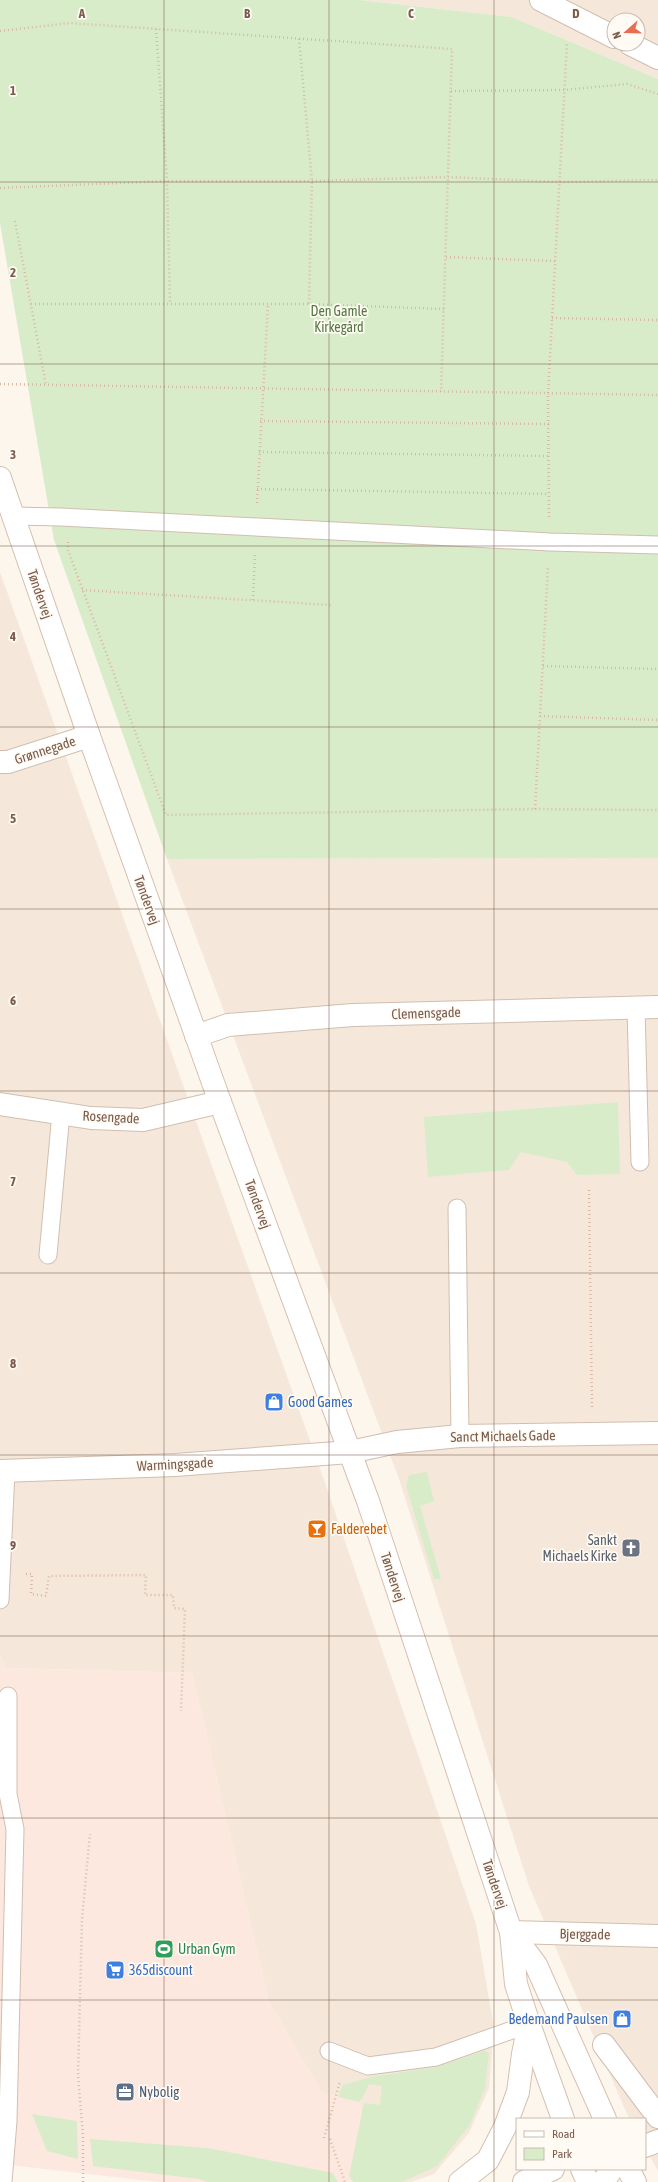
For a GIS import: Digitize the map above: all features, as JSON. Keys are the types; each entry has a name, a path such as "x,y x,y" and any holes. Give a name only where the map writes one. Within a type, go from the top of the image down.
{"main road":[{"path":"541,0 606,33"},
{"path":"646,52 658,58"},
{"name":"Tøndervej","path":"0,478 89,736 196,1036 368,1501 512,1932 516,1984 562,2118"},
{"name":"Grønnegade","path":"0,762 8,762 89,736"},
{"name":"Clemensgade","path":"196,1036 228,1025 353,1015 658,1007"},
{"name":"Rosengade","path":"0,1104 91,1118 143,1120 220,1102"},
{"name":"Sanct Michaels Gade","path":"350,1452 397,1442 460,1436 658,1432"},
{"name":"Warmingsgade","path":"3,1471 174,1465 350,1452"},
{"name":"Tøndervej","path":"512,1932 536,1965 605,2118"},
{"name":"Bjerggade","path":"512,1932 658,1936"},
{"path":"460,2182 488,2160 505,2127 518,2092 529,2024"},
{"path":"604,2045 658,2117"},
{"path":"646,2146 658,2141"},
{"path":"524,2182 551,2170"},
{"path":"582,2170 588,2182"},
{"path":"603,2182 611,2170"},
{"path":"629,2170 635,2182"}],"lane":[{"path":"13,516 68,517 550,542 658,545"},
{"path":"636,1007 640,1162"},
{"path":"48,1255 61,1114"},
{"path":"457,1208 460,1436"},
{"path":"0,1600 3,1471"},
{"path":"4,2182 8,2121 16,1829 8,1794 8,1696"},
{"path":"329,2052 368,2066 436,2057 529,2024"}],"path":[{"path":"535,809 550,542 548,394 568,14"},
{"path":"0,31 70,23 452,49 442,392"},
{"path":"156,30 167,181 170,304"},
{"path":"298,39 312,181 310,304"},
{"path":"451,92 564,90 627,84 658,94"},
{"path":"0,188 167,181 312,181 448,177 559,182 658,180"},
{"path":"16,221 46,385"},
{"path":"446,257 555,261"},
{"path":"31,304 310,304 444,309"},
{"path":"253,600 260,420 268,304"},
{"path":"552,318 658,320"},
{"path":"0,384 658,395"},
{"path":"260,420 549,424"},
{"path":"259,452 549,456"},
{"path":"257,489 549,494"},
{"path":"68,517 68,550 166,815 535,809 658,810"},
{"path":"82,590 332,605"},
{"path":"543,666 658,669"},
{"path":"540,716 658,720"},
{"path":"589,1190 592,1434"},
{"path":"1,1572 32,1574 31,1594 46,1596 50,1576 146,1575 145,1595 173,1595 174,1608 185,1609 181,1711"},
{"path":"83,2182 83,2135 78,2075 82,1919 90,1834"},
{"path":"324,2138 339,2082"},
{"path":"330,2139 345,2182"}],"shaded area":[{"path":"361,0 658,0 658,79 512,17"},
{"path":"0,572 323,1477 476,1924 494,2028 489,2088 469,2133 434,2174 411,2182 365,2182 360,2101 322,2093 269,2002 192,1673 7,1668 0,1656"},
{"path":"658,858 658,2171 646,2149 646,2118 629,2118 627,2114 529,1886 399,1479 167,859"},
{"path":"0,1656 7,1668 192,1673 269,2002 322,2093 360,2101 365,2182 159,2182 0,2164"}],"green space":[{"name":"Den Gamle Kirkegård","path":"0,0 360,0 512,17 658,79 658,858 167,859 54,540 0,223"},
{"path":"618,1102 620,1174 577,1175 567,1162 521,1152 509,1170 428,1177 424,1117"},
{"path":"427,1472 434,1501 420,1506 441,1579 434,1579 406,1486 409,1475"},
{"path":"484,2051 489,2053 485,2088 470,2125 437,2166 402,2182 353,2182 349,2176 364,2103 380,2105 382,2086 369,2084 359,2102 338,2097 343,2085 371,2077 436,2067"},
{"path":"32,2114 77,2121 78,2159 47,2151"},
{"path":"90,2139 208,2148 333,2173 338,2182 208,2182 199,2179 93,2166"}],"place":[{"name":"Good Games","path":"274,1402"},
{"name":"Falderebet","path":"317,1529"},
{"name":"Sankt Michaels Kirke","path":"631,1548"},
{"name":"Urban Gym","path":"164,1949"},
{"name":"365discount","path":"115,1970"},
{"name":"Bedemand Paulsen","path":"622,2019"},
{"name":"Nybolig","path":"125,2092"}]}
